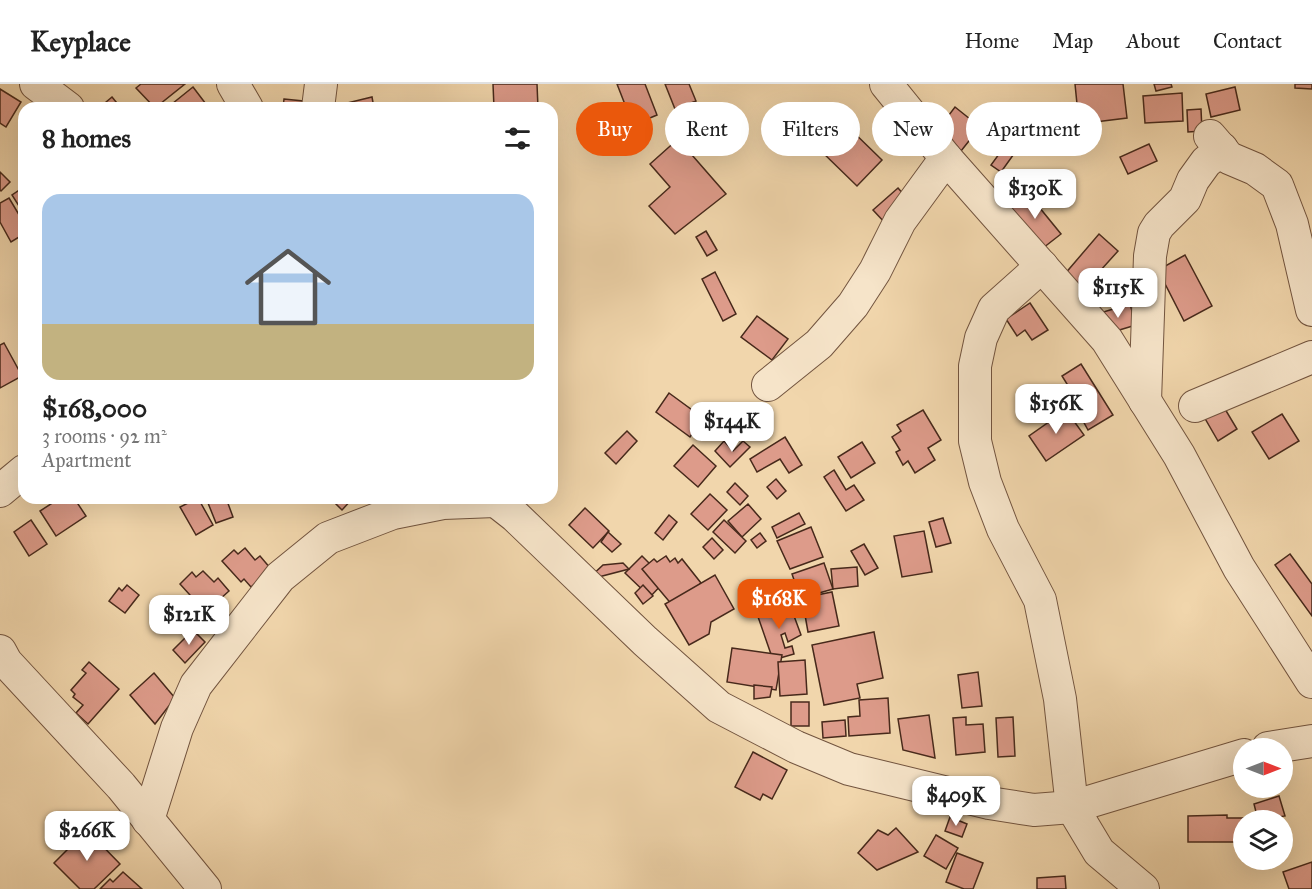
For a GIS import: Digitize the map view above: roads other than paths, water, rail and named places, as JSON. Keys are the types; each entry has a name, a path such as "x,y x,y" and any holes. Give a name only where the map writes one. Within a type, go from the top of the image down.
{"street":[{"path":"36,84 60,102"},
{"path":"233,84 244,102"},
{"path":"319,102 321,84"},
{"path":"886,84 946,158 1107,340 1179,454 1239,568 1312,682"},
{"path":"1145,401 1150,256 1154,233 1185,199 1193,180 1216,143 1229,158 1262,173 1278,185 1292,224 1312,310"},
{"path":"768,385 819,344 853,305 900,221 946,158"},
{"path":"1042,266 994,309 981,338 975,366 975,441 985,482 1003,529 1040,600 1060,699 1072,807 1099,852 1143,889"},
{"path":"1196,406 1312,357"},
{"path":"0,491 18,476"},
{"path":"148,820 177,728 196,685 280,577 328,538 393,513 439,504"},
{"path":"498,504 719,707 796,747 849,769 989,803 1034,810 1072,807 1233,758"},
{"path":"0,651 6,662 121,786 205,889"},
{"path":"1293,744 1312,741"}]}
